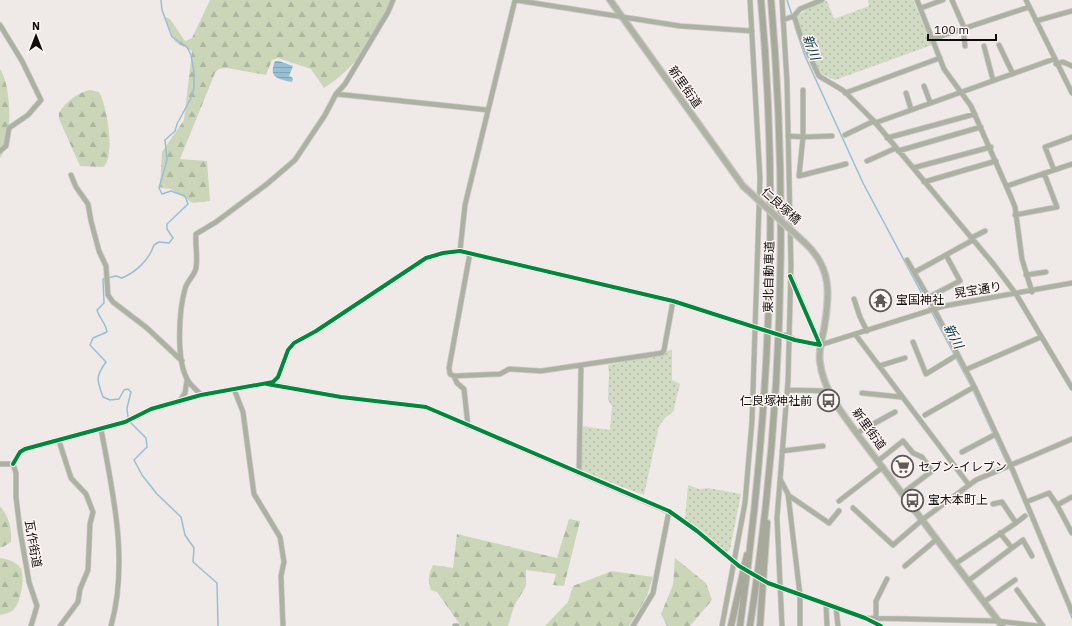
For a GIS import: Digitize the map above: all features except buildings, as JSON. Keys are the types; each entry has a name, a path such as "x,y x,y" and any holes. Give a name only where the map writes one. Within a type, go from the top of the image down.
{"highway":[{"name":"東北自動車道","path":"740,626 752,538 761,443 769,287 769,159 761,0"},
{"name":"東北自動車道","path":"750,626 767,491 778,346 780,229 778,103 771,0"},
{"path":"760,626 767,538 767,491"},
{"path":"732,626 743,567 752,538"}],"main road":[{"name":"新里街道","path":"610,0 743,186"},
{"name":"仁良塚橋","path":"743,186 804,242"},
{"name":"新里街道","path":"804,242 819,258 826,276 828,301 820,345 821,368 829,391 857,433 1000,624"}],"street":[{"path":"179,402 186,393 187,380 182,361 182,304 185,287 195,272 197,265 195,245 196,234 216,222 267,184 295,160 325,115 336,94 345,84 388,12 393,0"},
{"path":"460,251 465,205 515,0 680,26 752,31"},
{"path":"722,626 724,622 733,561 745,503 752,421 760,178 750,0"},
{"path":"782,0 786,19 790,276 787,337 788,390 776,518 782,626"},
{"path":"786,19 794,16 800,9 822,0"},
{"path":"917,0 944,69 975,114 1007,186 1015,208 1022,259 1032,292"},
{"path":"921,8 943,0"},
{"path":"952,0 964,28 965,46"},
{"path":"1026,0 1055,62 1072,93"},
{"path":"932,39 1029,7"},
{"path":"1036,22 1072,11"},
{"path":"794,16 802,40 819,76 845,93 874,122 972,239 1016,294 1072,388"},
{"path":"0,25 22,61 42,100 28,115 9,128 6,146 0,151"},
{"path":"999,45 1013,74"},
{"path":"984,46 993,80"},
{"path":"845,93 940,58"},
{"path":"845,134 960,91 1013,74 1055,62 1063,62 1072,66"},
{"path":"924,86 930,102"},
{"path":"803,90 803,138 799,176 846,164"},
{"path":"906,93 911,109"},
{"path":"336,94 488,110"},
{"path":"887,138 975,114"},
{"path":"867,161 897,150 981,128"},
{"path":"788,136 803,138 832,136"},
{"path":"1054,170 1045,147 1072,137"},
{"path":"913,168 991,148"},
{"path":"924,182 996,161"},
{"path":"1007,186 1072,164"},
{"path":"1015,215 1056,207 1044,173"},
{"path":"71,175 76,187 88,204 99,251 106,266 108,295 113,302 147,328 182,361"},
{"path":"915,272 985,231"},
{"path":"0,464 13,464 20,452 125,422 151,409 201,395 267,384 276,380 288,350 294,343 316,331 426,258 443,253 460,251 470,253 673,301 761,329"},
{"path":"468,426 464,389 457,383 454,376 450,374 449,368 470,253"},
{"path":"929,297 960,281 946,255"},
{"path":"908,260 929,297 996,434 1008,467 1026,502 1070,603 1072,612"},
{"path":"1026,275 1046,272"},
{"path":"790,276 820,345"},
{"name":"晃宝通り","path":"820,345 934,309 1032,292 1072,283"},
{"path":"854,299 860,317 867,331"},
{"path":"454,376 500,374 509,370 541,372 581,367 662,353 664,350 673,301"},
{"path":"855,334 969,485"},
{"path":"787,337 820,345"},
{"path":"965,370 1041,337"},
{"path":"913,342 926,374 957,355"},
{"path":"879,366 905,358"},
{"path":"579,473 581,367"},
{"path":"187,380 201,395"},
{"path":"267,384 341,397 412,404 426,407 668,511 697,530 739,566"},
{"path":"925,415 974,387"},
{"path":"234,389 243,412 254,494 280,537 284,562 281,576 283,626"},
{"path":"788,390 829,391"},
{"path":"862,393 902,398"},
{"path":"857,433 895,412"},
{"path":"101,429 115,505 119,542 117,605 111,626"},
{"path":"962,452 996,434"},
{"path":"853,508 893,545 922,520 976,480 1072,439"},
{"path":"878,461 903,440 914,454 922,457 932,471 902,493"},
{"path":"59,441 72,478 86,494 93,512 90,524 88,570 80,589 78,602 60,626"},
{"path":"782,451 823,446"},
{"name":"瓦作街道","path":"13,464 16,473 16,497 20,530 29,582 36,606 31,626"},
{"path":"839,502 883,467"},
{"path":"780,478 788,495 800,595 800,626"},
{"path":"1026,502 1049,493 1072,532"},
{"path":"788,495 829,523 839,511"},
{"path":"1057,505 1072,497"},
{"path":"993,504 1002,502 1016,523"},
{"path":"633,626 653,593 668,511"},
{"path":"955,564 1025,516"},
{"path":"1000,533 1012,548"},
{"path":"905,566 936,539"},
{"path":"968,581 1023,540 1032,556"},
{"path":"876,618 876,601 887,579"},
{"path":"984,602 1015,580"},
{"path":"768,583 865,618 881,626"},
{"path":"1017,590 1044,626"},
{"path":"826,604 827,626"},
{"path":"836,607 838,626"},
{"path":"865,618 1038,626"}],"green space":[{"path":"210,0 391,0 380,26 365,50 346,71 324,88 311,69 278,58 272,60 266,75 227,68 219,69 215,73 180,159 207,161 210,201 193,203 171,189 160,188 162,152 184,120 192,51 175,42 165,17 170,19 185,41 192,38"},
{"path":"868,0 913,0 932,45 835,80 822,74 814,62 796,17 813,5 827,1 834,19 869,6"},
{"path":"0,69 4,77 9,100 9,127 7,140 0,158"},
{"path":"90,90 99,92 105,108 107,119 110,142 107,161 103,167 80,166 59,119 59,113 68,101 76,95"},
{"path":"672,350 672,380 680,384 673,412 666,417 659,426 644,495 582,472 581,426 610,430 612,406 608,400 608,365"},
{"path":"688,485 699,489 708,488 741,494 730,549 727,553 685,520"},
{"path":"0,506 8,519 11,532 11,542 3,547 0,547"},
{"path":"569,519 580,521 564,586 553,585 556,574 526,570 526,586 514,606 508,626 461,626 437,592 431,590 429,577 433,565 453,568 457,534 557,558"},
{"path":"0,558 16,563 20,567 23,576 22,590 18,603 11,612 0,615"},
{"path":"675,558 706,583 712,600 690,626 667,626 661,614 673,585"},
{"path":"612,571 653,577 647,596 629,626 545,626 568,602 573,586"}],"water":[{"path":"275,61 293,66 289,76 293,78 292,82 276,77 273,71"}],"waterway":[{"path":"128,418 127,408 131,392 128,389 124,390 119,399 110,400 103,397 98,379 100,371 106,362 90,345 93,338 107,332 97,310 104,303 103,279 116,276 122,278 137,269 149,256 154,245 159,242 169,243 173,238 167,229 167,224 188,204 185,196 171,191 162,194 159,188 167,160 165,140 175,131 177,124 191,98 194,88 194,72 191,55 187,47 172,37 162,10 161,0"},
{"name":"新川","path":"787,0 792,15"},
{"name":"新川","path":"795,27 805,56 863,183 972,388 1017,485"},
{"path":"130,422 146,438 147,447 134,460 142,475 157,494 181,517 185,535 194,548 193,562 217,583 218,626"},
{"name":"新川","path":"1069,611 1072,618"}],"tunnel":[{"path":"761,329 781,335"}],"cycle path":[{"path":"13,464 20,452 25,449 125,422 151,409 201,395 273,382 278,377 288,350 294,343 316,331 426,258 443,253 460,251 673,301 795,340 820,345 790,276"},
{"path":"267,384 341,397 426,407 669,511 697,531 739,566 768,583 865,618 881,626"}],"place":[{"name":"宝国神社","path":"881,300"},
{"name":"仁良塚神社前","path":"828,401"},
{"name":"セブン-イレブン","path":"902,467"},
{"name":"宝木本町上","path":"912,500"}]}
